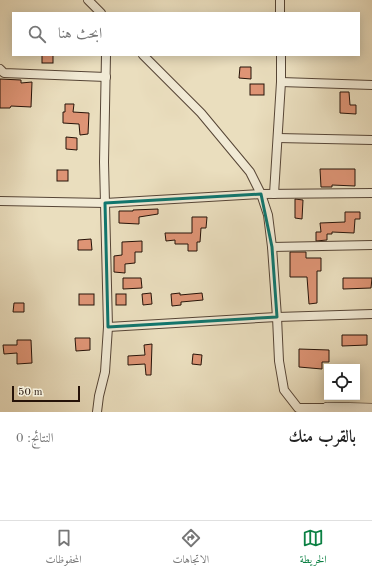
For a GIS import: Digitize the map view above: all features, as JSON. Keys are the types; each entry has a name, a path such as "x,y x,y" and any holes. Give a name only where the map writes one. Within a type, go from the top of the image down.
{"street":[{"path":"88,0 100,12"},
{"path":"280,0 280,12"},
{"path":"97,412 105,372 108,326 104,162 106,56"},
{"path":"144,56 201,113 250,172 261,194 268,215 272,247 279,361 284,390 298,408 325,410 372,409"},
{"path":"274,194 281,82 281,56"},
{"path":"0,69 4,73 106,77"},
{"path":"281,82 372,85"},
{"path":"278,138 372,140"},
{"path":"0,201 105,203 261,194 372,193"},
{"path":"272,247 372,245"},
{"path":"108,326 277,317 372,314"}],"highlighted area":[{"path":"261,194 272,247 277,317 108,327 105,203"}],"building":[{"path":"42,56 53,56 53,63 42,63"},
{"path":"240,67 251,67 251,79 239,78"},
{"path":"0,79 21,80 21,83 32,82 31,107 11,106 10,108 0,108"},
{"path":"250,84 264,84 264,95 250,95"},
{"path":"340,92 349,92 350,105 356,105 356,114 340,113"},
{"path":"65,104 74,104 73,112 89,113 88,134 80,135 79,124 63,123"},
{"path":"66,137 77,138 77,150 66,149"},
{"path":"320,169 355,169 355,186 332,185 332,187 321,187"},
{"path":"57,170 68,170 68,181 57,181"},
{"path":"295,199 303,200 302,219 295,218"},
{"path":"158,209 158,214 139,217 139,224 119,223 119,211"},
{"path":"345,212 360,212 360,219 355,219 354,233 332,232 332,234 327,234 327,240 316,241 316,232 321,232 320,223 345,222"},
{"path":"192,217 207,217 206,228 201,228 200,242 197,242 197,251 188,251 188,244 175,244 175,240 166,241 165,233 192,233"},
{"path":"91,239 92,250 78,250 78,240"},
{"path":"142,241 142,252 135,252 135,263 125,264 125,273 114,272 114,256 122,255 122,242"},
{"path":"290,252 306,252 306,258 321,258 321,271 317,271 317,303 309,304 307,277 290,277"},
{"path":"123,278 141,278 142,288 123,289"},
{"path":"343,278 372,278 371,288 343,289"},
{"path":"151,293 152,304 143,305 142,294"},
{"path":"180,293 180,295 202,293 203,300 181,302 181,305 172,306 171,294"},
{"path":"79,294 94,294 94,305 79,305"},
{"path":"116,294 126,294 126,305 116,305"},
{"path":"14,303 24,303 24,312 13,312"},
{"path":"342,335 367,335 367,345 342,346"},
{"path":"75,338 90,338 90,350 76,351"},
{"path":"17,340 31,340 32,363 17,364 17,353 4,354 3,345 17,345"},
{"path":"152,344 151,375 146,375 145,364 128,365 128,356 145,355 144,345"},
{"path":"299,349 329,350 329,362 322,362 322,369 299,367"},
{"path":"193,354 202,355 201,365 192,364"}]}
